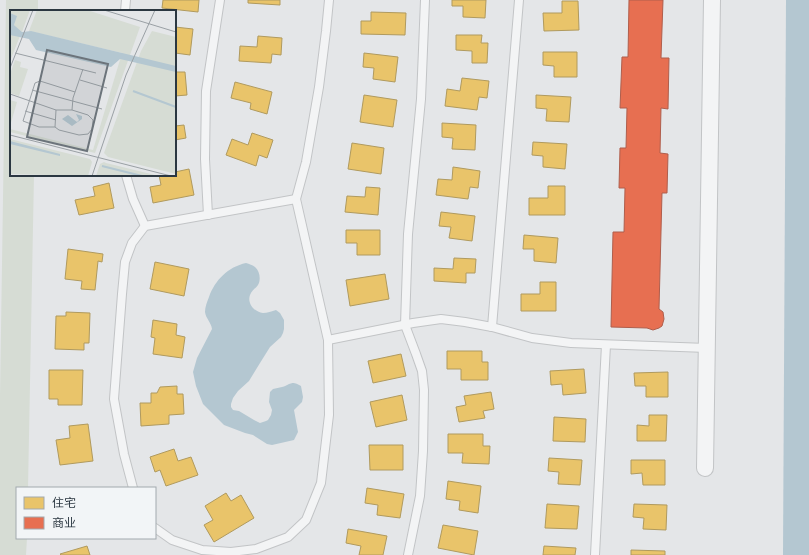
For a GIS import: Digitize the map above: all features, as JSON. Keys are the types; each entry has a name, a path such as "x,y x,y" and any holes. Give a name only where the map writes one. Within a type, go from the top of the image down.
{"street":[{"path":"705,468 712,0"}],"lane":[{"path":"125,10 126,0"},
{"path":"208,215 205,159 206,91 220,0"},
{"path":"156,529 172,540 202,550 231,552 256,549 288,537 306,520 321,483 329,415 328,340 296,199 306,162 319,88 329,0"},
{"path":"408,555 420,496 424,451 424,390 422,371 404,325 408,234 421,99 425,0"},
{"path":"492,327 519,0"},
{"path":"126,176 133,199 145,226"},
{"path":"133,487 124,454 114,399 125,262 132,243 145,226 296,199"},
{"path":"328,340 441,319 492,327 532,338 571,343 707,348"},
{"path":"595,555 606,344"}],"shaded area":[{"path":"6,0 38,0 38,10 10,10 10,176 34,176 28,487 16,487 16,539 27,539 26,555 0,555 0,397"}],"water":[{"path":"786,0 809,0 809,555 783,555"},
{"path":"246,263 255,267 260,276 258,285 250,295 250,304 254,309 260,312 265,313 276,310 280,313 284,320 284,329 281,337 270,347 249,381 233,398 231,407 233,410 239,411 260,423 268,420 271,415 272,410 269,402 270,392 273,389 296,383 301,386 303,397 302,402 294,410 298,432 294,440 272,445 267,444 253,435 224,425 203,404 196,386 193,372 197,358 212,329 205,312 206,304 212,291 223,275 233,268"}],"building: 住宅":[{"path":"163,0 199,0 198,12 162,8"},
{"path":"248,0 280,0 280,5 248,3"},
{"path":"452,0 486,0 485,18 463,17 463,6 452,6"},
{"path":"562,1 578,1 579,30 544,31 543,13 562,13"},
{"path":"371,12 406,13 405,35 361,34 361,21 371,21"},
{"path":"176,27 193,29 190,55 176,53"},
{"path":"456,35 482,35 481,43 488,43 487,63 472,63 472,51 456,50"},
{"path":"258,36 282,38 281,55 272,54 271,63 239,61 240,46 257,47"},
{"path":"543,52 577,52 577,77 554,77 554,66 543,65"},
{"path":"364,53 398,57 395,82 373,79 374,68 363,67"},
{"path":"176,72 185,72 187,95 176,96"},
{"path":"462,78 489,81 487,98 479,97 477,110 445,106 447,89 460,91"},
{"path":"235,82 272,92 267,114 250,109 251,103 231,98"},
{"path":"364,95 397,100 393,127 360,122"},
{"path":"536,95 571,97 569,122 546,121 547,109 536,108"},
{"path":"442,123 476,125 475,150 452,149 453,138 442,137"},
{"path":"184,125 186,138 176,140 176,126"},
{"path":"252,133 273,140 267,158 259,155 256,166 226,155 232,139 248,145"},
{"path":"533,142 567,144 565,169 543,167 543,156 532,155"},
{"path":"352,143 384,148 381,174 348,169"},
{"path":"453,167 480,171 478,188 470,187 468,199 436,195 438,179 452,180"},
{"path":"189,169 194,195 153,203 150,187 161,185 159,176 176,176 176,172"},
{"path":"109,183 114,208 79,215 75,200 95,196 93,187"},
{"path":"548,186 565,186 565,215 529,215 529,198 548,198"},
{"path":"366,187 380,188 378,215 345,212 347,196 365,197"},
{"path":"441,212 475,216 472,241 449,238 451,227 439,226"},
{"path":"346,230 380,230 380,255 357,255 357,243 346,243"},
{"path":"524,235 558,238 556,263 534,261 534,249 523,249"},
{"path":"68,249 103,254 102,262 98,261 95,290 81,289 82,281 65,279"},
{"path":"454,258 476,259 475,273 466,273 466,283 434,281 434,268 453,269"},
{"path":"155,262 189,269 184,296 150,289"},
{"path":"385,274 389,299 350,306 346,280"},
{"path":"540,282 556,282 556,311 521,311 521,294 540,294"},
{"path":"66,312 90,313 89,343 84,343 84,350 55,349 56,316 66,316"},
{"path":"153,320 177,324 176,335 185,337 182,358 153,354 155,338 151,337"},
{"path":"447,351 482,351 482,362 488,362 488,380 461,380 461,369 447,369"},
{"path":"401,354 406,376 373,383 368,361"},
{"path":"584,369 586,393 563,395 562,384 551,385 550,371"},
{"path":"49,370 83,370 82,405 58,405 58,399 49,399"},
{"path":"668,372 668,397 646,397 646,386 635,386 634,373"},
{"path":"177,386 177,394 183,394 184,414 169,415 169,424 141,426 140,403 151,403 151,393 157,393 160,387"},
{"path":"491,392 494,409 483,411 485,418 459,422 456,407 466,405 464,396"},
{"path":"402,395 407,420 376,427 370,402"},
{"path":"649,415 667,415 666,441 637,441 637,425 649,426"},
{"path":"554,417 586,419 585,442 553,441"},
{"path":"88,424 93,461 60,465 56,440 70,438 69,426"},
{"path":"448,434 483,434 483,446 490,446 489,464 462,463 463,453 448,453"},
{"path":"369,445 403,445 403,470 370,470"},
{"path":"174,449 178,461 191,457 198,475 166,486 160,470 155,472 150,457"},
{"path":"549,458 582,460 580,485 558,484 559,472 548,471"},
{"path":"631,460 665,460 665,485 643,485 642,473 631,474"},
{"path":"448,481 481,486 478,513 459,510 460,501 446,499"},
{"path":"367,488 404,494 400,518 377,515 378,505 365,503"},
{"path":"226,493 231,501 241,495 254,518 214,542 204,525 213,520 205,506"},
{"path":"547,504 579,506 577,529 545,528"},
{"path":"634,504 667,505 666,530 643,529 644,518 633,517"},
{"path":"443,525 478,531 474,555 438,548"},
{"path":"348,529 387,536 383,555 359,555 361,546 346,543"},
{"path":"87,546 90,555 60,554"},
{"path":"544,546 576,548 575,555 543,555"},
{"path":"631,550 665,551 665,555 631,555"}],"building: 商业":[{"path":"629,0 663,0 661,58 669,58 668,109 661,108 660,153 668,154 667,193 662,193 659,309 663,312 664,319 662,326 653,330 647,328 611,327 613,232 624,232 625,188 619,188 620,148 626,148 627,108 620,108 622,57 628,57"}]}
